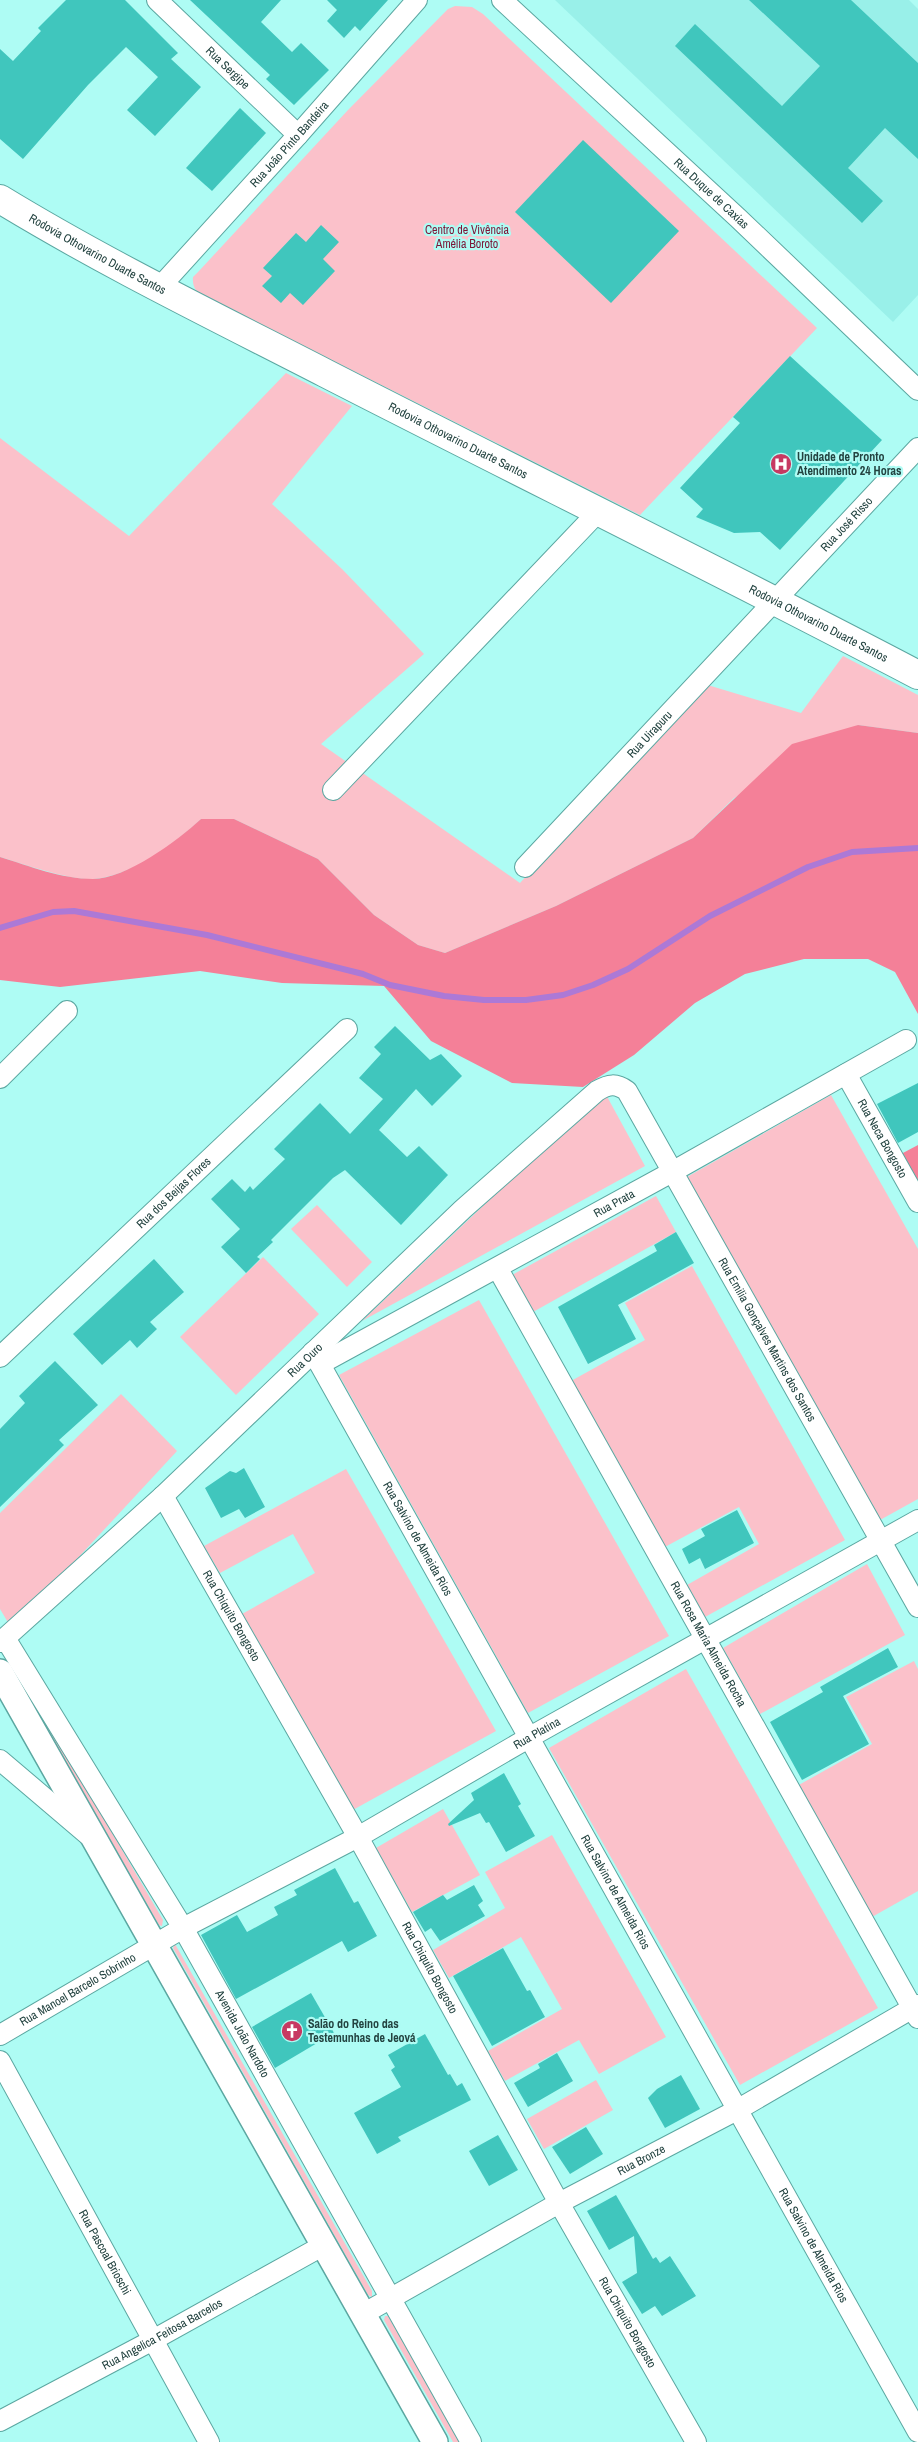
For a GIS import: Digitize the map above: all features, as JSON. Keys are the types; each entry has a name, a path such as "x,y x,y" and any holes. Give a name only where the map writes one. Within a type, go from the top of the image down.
{"main road":[{"name":"Rodovia Othovarino Duarte Santos","path":"0,199 119,268 597,512 774,599 918,674"}],"street":[{"name":"Rua Sergipe","path":"157,0 298,135"},
{"name":"Rua João Pinto Bandeira","path":"159,288 417,0"},
{"name":"Rua Duque de Caxias","path":"502,0 738,218 918,390"},
{"name":"Rua José Risso","path":"774,599 918,448"},
{"path":"333,790 597,512"},
{"name":"Rua Uirapuru","path":"525,867 774,599"},
{"path":"0,1078 67,1011"},
{"name":"Rua dos Beijas Flores","path":"0,1357 347,1029"},
{"name":"Rua Prata","path":"316,1358 498,1269 906,1040"},
{"name":"Rua Neca Bongosto","path":"846,1074 918,1202"},
{"name":"Rua Emilia Gonçalves Martins dos Santos","path":"607,1085 615,1084 627,1091 882,1540 918,1607"},
{"name":"Rua Ouro","path":"3,1640 316,1358 463,1209 597,1091 607,1085"},
{"name":"Rua Rosa Maria Almeida Rocha","path":"498,1269 704,1639 916,2010"},
{"name":"Rua Salvino de Almeida Rios","path":"316,1358 918,2432"},
{"name":"Rua Chiquito Bongosto","path":"163,1496 358,1837 560,2203 696,2442"},
{"name":"Rua Platina","path":"155,1944 358,1837 530,1737 918,1520"},
{"name":"Avenida João Nardoto","path":"3,1640 183,1928 470,2442"},
{"path":"0,1672 435,2442"},
{"path":"0,1760 95,1841"},
{"name":"Rua Manoel Barcelo Sobrinho","path":"0,2035 155,1944"},
{"name":"Rua Bronze","path":"363,2314 560,2203 737,2110 916,2010"},
{"name":"Rua Pascoal Brioschi","path":"0,2061 209,2442"},
{"name":"Rua Angelica Feitosa Barcelos","path":"0,2421 153,2340 324,2244"}],"shaded area":[{"path":"555,0 909,0 918,9 918,295 893,322"},
{"path":"858,725 918,733 918,1014 895,972 868,959 804,959 745,974 695,1003 634,1055 583,1087 512,1083 431,1041 384,986 282,983 200,971 60,987 0,980 0,857 69,877 93,879 106,877 135,866 165,848 201,819 234,819 318,859 374,915 418,945 445,953 556,906 693,838 792,744"},
{"path":"918,1145 918,1184 901,1154"}],"green space":[{"name":"Centro de Vivência Amélia Boroto","path":"455,6 472,7 483,14 817,328 640,515 203,295 194,287 193,277 348,110 448,9"},
{"path":"286,373 352,406 272,504 342,569 424,654 321,744 520,883 701,683 801,713 843,656 918,695 918,733 858,725 734,798 693,838 556,906 445,953 418,945 374,915 318,859 234,819 201,819 178,839 138,865 124,872 94,879 61,875 0,857 0,438 129,536"},
{"path":"604,1091 645,1166 362,1321"},
{"path":"831,1095 918,1249 918,1499 880,1520 687,1177"},
{"path":"656,1196 676,1232 533,1312 512,1275"},
{"path":"317,1205 372,1262 347,1287 291,1229"},
{"path":"263,1257 319,1314 236,1395 180,1337"},
{"path":"692,1266 845,1540 705,1617 687,1585 759,1544 739,1507 663,1548 571,1381 645,1340 625,1303"},
{"path":"479,1300 669,1636 528,1713 339,1375"},
{"path":"121,1394 177,1451 12,1629 0,1609 0,1513"},
{"path":"346,1469 496,1731 351,1811 242,1614 315,1573 293,1534 220,1573 204,1546"},
{"path":"867,1564 905,1635 760,1714 723,1648"},
{"path":"10,1658 163,1920 162,1926 159,1925 6,1659"},
{"path":"914,1661 918,1669 918,1891 872,1917 797,1786 872,1744 846,1697"},
{"path":"686,1669 878,2008 740,2085 549,1748"},
{"path":"443,1809 480,1875 412,1912 376,1848"},
{"path":"552,1835 666,2037 599,2074 579,2040 505,2081 488,2051 562,2009 521,1937 449,1978 433,1950 505,1908 485,1872"},
{"path":"175,1944 372,2291 372,2297 368,2295 173,1948"},
{"path":"596,2080 613,2110 544,2149 527,2119"},
{"path":"385,2316 388,2316 460,2442 453,2442 384,2320"}],"building":[{"path":"66,0 125,0 178,53 171,59 201,87 155,136 127,110 158,77 126,47 88,85 23,159 0,139 0,49 13,61 41,31 38,28"},
{"path":"190,0 281,0 261,22 292,52 301,43 329,70 294,105 266,79 270,75"},
{"path":"327,0 388,0 360,31 355,26 344,38 327,21 337,10"},
{"path":"749,0 851,0 918,63 918,159 885,128 848,168 883,201 862,223 675,46 695,24 782,106 820,66"},
{"path":"240,108 266,133 212,191 186,168"},
{"path":"583,140 679,231 611,303 515,212"},
{"path":"321,225 339,242 323,259 335,271 303,305 290,293 281,303 262,286 272,276 263,268 296,233 306,242"},
{"name":"Unidade de Pronto Atendimento 24 Horas","path":"790,356 882,440 780,550 760,532 734,533 696,517 703,509 680,488 740,423 733,417"},
{"path":"395,1026 430,1060 441,1054 462,1076 432,1106 416,1089 379,1130 407,1157 419,1146 448,1175 401,1225 345,1170 333,1178 271,1240 273,1242 257,1257 260,1259 246,1273 221,1247 240,1229 211,1199 232,1179 245,1192 250,1186 253,1190 285,1159 274,1149 320,1103 350,1134 383,1099 359,1078 381,1054 374,1047"},
{"path":"918,1083 918,1132 898,1143 877,1104"},
{"path":"676,1232 694,1263 618,1305 636,1339 588,1364 558,1307 657,1251 654,1245"},
{"path":"154,1259 184,1292 150,1322 157,1329 137,1348 130,1340 102,1365 73,1334"},
{"path":"55,1361 98,1405 59,1440 64,1445 0,1507 0,1429 25,1403 19,1396"},
{"path":"244,1468 265,1507 245,1518 239,1509 221,1518 205,1488 230,1471 236,1473"},
{"path":"737,1510 754,1543 705,1569 700,1558 689,1564 682,1549 705,1536 701,1529"},
{"path":"888,1648 898,1667 843,1696 869,1744 802,1780 770,1722 823,1692 820,1687"},
{"path":"504,1773 521,1804 518,1806 535,1836 506,1852 489,1822 486,1823 480,1813 449,1826 448,1824 474,1800 471,1793"},
{"path":"335,1868 354,1903 358,1901 377,1936 348,1952 342,1941 236,1999 201,1935 237,1915 247,1932 278,1915 274,1907 297,1895 294,1890"},
{"path":"474,1885 483,1901 478,1905 485,1916 440,1941 431,1928 425,1932 413,1912 443,1895 447,1900"},
{"path":"503,1948 527,1991 530,1990 545,2017 492,2046 453,1976"},
{"name":"Salão do Reino das Testemunhas de Jeová","path":"311,1993 334,2033 275,2068 252,2027"},
{"path":"425,2034 448,2075 450,2074 457,2086 462,2083 471,2100 398,2137 401,2141 377,2154 354,2113 401,2087 391,2070 395,2067 388,2055"},
{"path":"557,2053 573,2081 528,2107 514,2083 540,2068 538,2064"},
{"path":"681,2075 700,2109 665,2128 648,2098 657,2089"},
{"path":"586,2127 603,2154 570,2174 552,2147"},
{"path":"498,2135 518,2170 489,2186 469,2151"},
{"path":"616,2195 653,2259 656,2257 660,2263 670,2256 696,2296 662,2316 655,2306 642,2314 622,2282 637,2273 634,2236 609,2250 587,2211"}],"waterway":[{"path":"0,928 53,912 74,911 207,935 363,974 390,985 444,996 484,1000 526,1000 563,995 593,985 628,969 710,916 808,867 852,852 918,848"}],"place":[{"name":"Unidade de Pronto Atendimento 24 Horas","path":"781,464"},
{"name":"Salão do Reino das Testemunhas de Jeová","path":"292,2031"}]}
